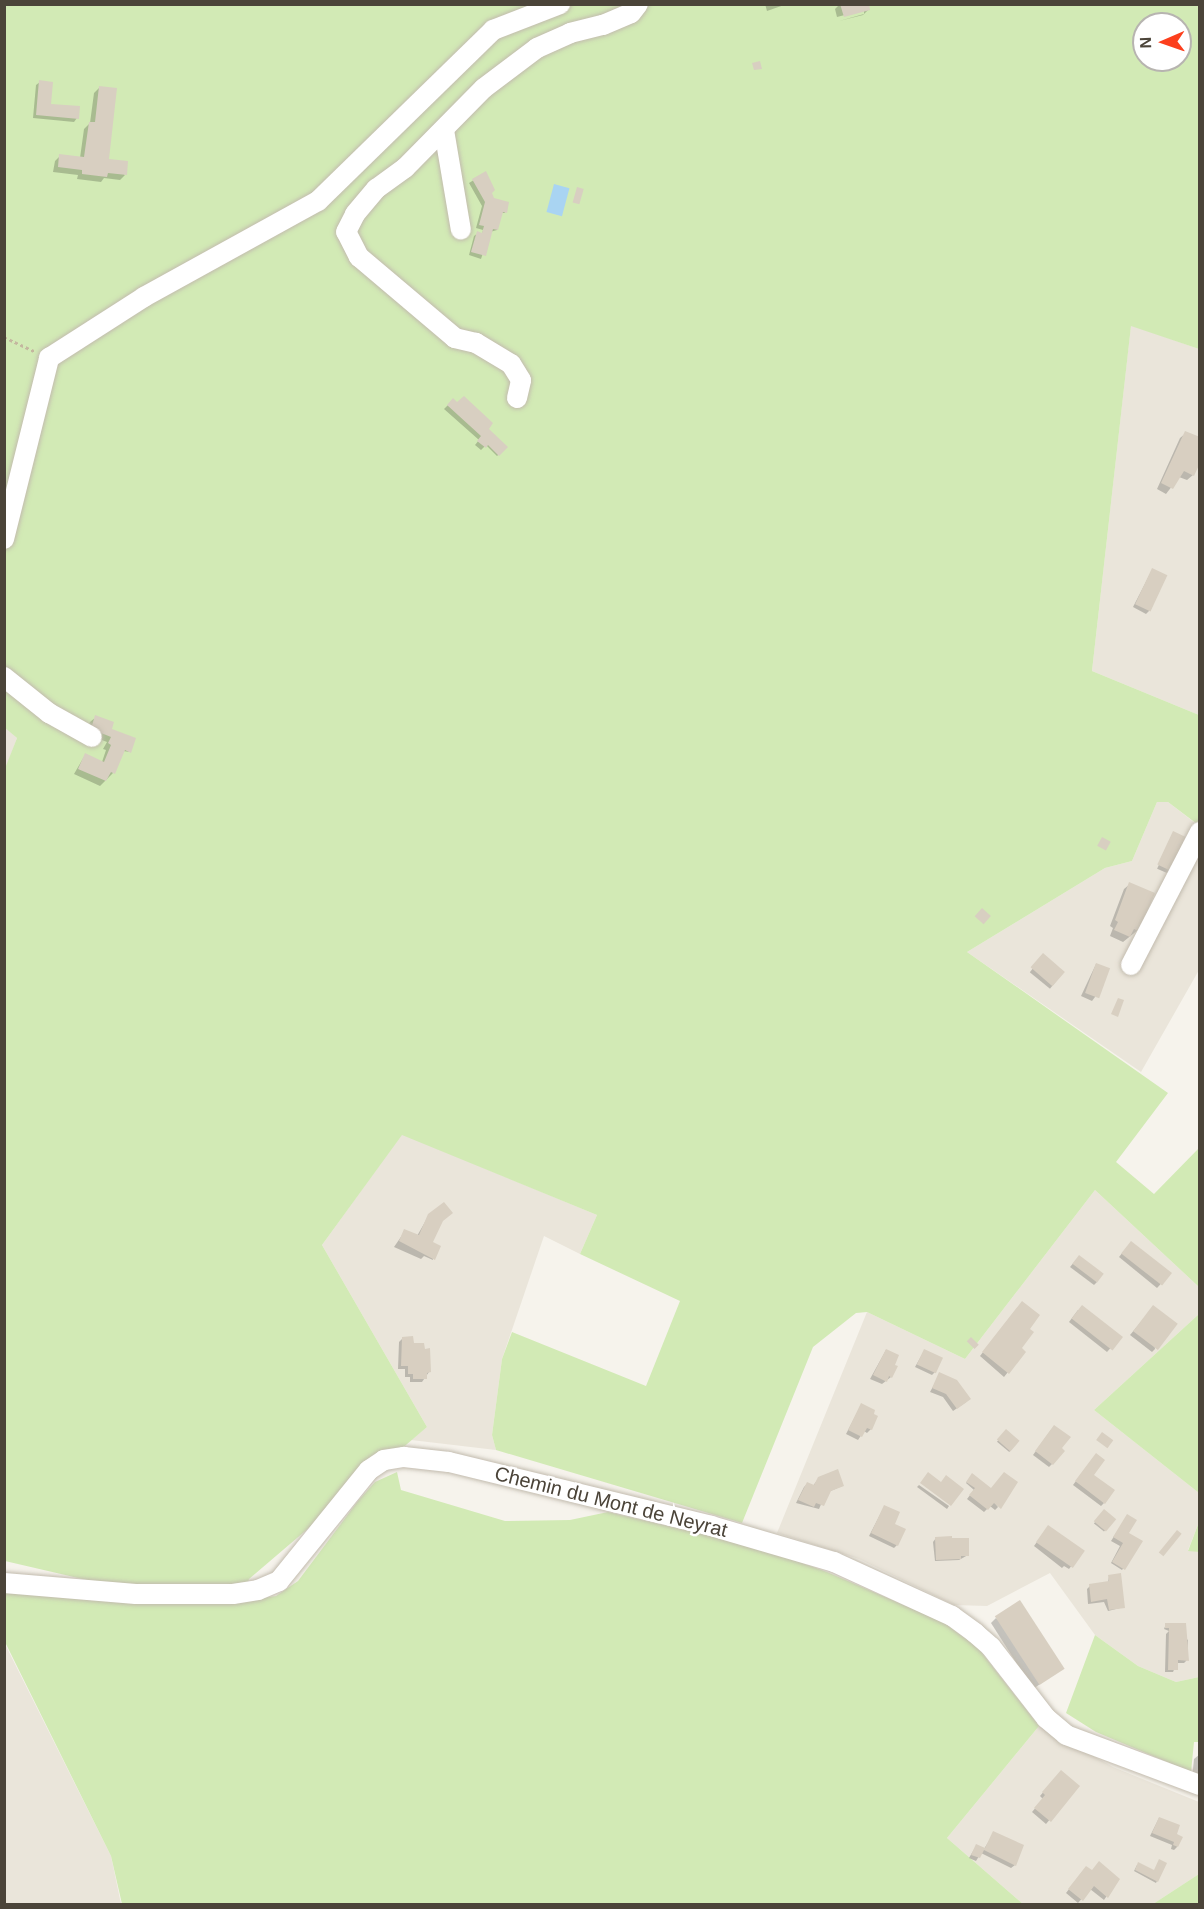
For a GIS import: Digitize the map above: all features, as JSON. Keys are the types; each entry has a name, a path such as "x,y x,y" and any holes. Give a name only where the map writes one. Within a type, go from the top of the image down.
{"street":[{"path":"4,539 49,358 144,297 318,201 493,30 560,4"},
{"path":"517,398 521,380 511,364 476,343 455,338 359,257 346,232 355,214 376,189 405,168 484,88 537,48 570,33 603,25 630,13 638,4"},
{"path":"444,130 461,230"},
{"path":"4,677 49,713 92,737"},
{"path":"1131,965 1200,832"},
{"name":"Chemin du Mont de Neyrat","path":"4,1583 136,1594 233,1594 258,1590 279,1581 358,1481 384,1460 404,1457 449,1462 711,1526 834,1562 952,1616 975,1632 990,1647 1046,1718 1066,1735 1200,1785"}],"path":[{"path":"4,337 49,358"}],"shaded area":[{"path":"1131,325 1199,349 1199,715 1092,671"},
{"path":"5,727 17,738 5,771"},
{"path":"1157,802 1168,802 1199,826 1199,970 1141,1072 967,952 1105,868 1132,861"},
{"path":"402,1134 597,1215 580,1254 544,1236 502,1359 492,1435 496,1450 411,1440 427,1427 322,1245"},
{"path":"1095,1190 1199,1287 1199,1314 1094,1410 1199,1493 1199,1522 1188,1550 1199,1552 1199,1677 1176,1682 1138,1666 1095,1635 1050,1573 987,1606 954,1605 859,1559 777,1533 867,1312 965,1359"},
{"path":"4,1642 111,1856 121,1904 5,1904"},
{"path":"1039,1726 1113,1767 1199,1802 1199,1874 1153,1904 1023,1904 947,1838"}],"green space":[{"path":"4,5 1199,5 1199,349 1131,326 1092,671 1199,715 1199,818 1197,824 1168,802 1157,802 1132,861 1105,868 967,952 1168,1093 1116,1162 1154,1194 1199,1148 1199,1287 1095,1190 965,1359 867,1312 856,1313 813,1347 742,1523 496,1450 492,1435 502,1359 512,1332 646,1386 680,1301 580,1254 597,1215 402,1135 322,1245 427,1427 249,1579 242,1601 276,1596 298,1581 375,1482 397,1472 401,1490 505,1521 570,1520 608,1512 757,1547 827,1572 943,1622 978,1648 1039,1726 947,1838 1023,1904 122,1904 111,1856 5,1642 5,1592 91,1581 5,1561 4,771 17,738 4,727"},
{"path":"1199,1314 1199,1493 1094,1410"},
{"path":"1199,1522 1199,1552 1188,1551"},
{"path":"1095,1635 1138,1666 1176,1682 1199,1677 1199,1742 1194,1742 1191,1772 1096,1732 1066,1713"},
{"path":"1199,1874 1199,1904 1153,1904"}],"water":[{"path":"554,184 569,188 562,216 546,212"}],"building":[{"path":"840,4 869,4 870,10 844,17"},
{"path":"760,61 762,69 754,70 752,63"},
{"path":"39,80 53,82 51,104 80,106 79,119 36,115"},
{"path":"99,86 117,88 109,159 128,161 127,175 108,173 107,177 82,174 82,170 58,167 59,154 84,157 89,122 95,122"},
{"path":"486,171 495,190 492,193 494,198 509,202 507,213 503,212 498,230 493,229 486,256 471,252 477,231 482,233 484,226 479,225 485,202 472,179"},
{"path":"577,187 584,189 579,204 573,202"},
{"path":"464,396 493,423 489,429 508,447 499,456 488,445 486,448 477,441 481,436 447,405 453,398 457,402"},
{"path":"1185,431 1200,437 1200,463 1194,476 1184,471 1173,489 1161,483"},
{"path":"1152,568 1167,575 1151,611 1135,604"},
{"path":"95,715 114,722 112,729 136,738 131,753 125,750 115,774 111,772 106,781 78,769 85,753 104,762 111,745 108,743 111,737 91,729"},
{"path":"1173,831 1186,837 1170,870 1157,865"},
{"path":"1102,837 1111,842 1106,851 1097,846"},
{"path":"1129,882 1155,893 1139,931 1134,929 1130,937 1114,930 1118,922 1115,920"},
{"path":"982,908 991,916 984,924 975,916"},
{"path":"1043,953 1065,972 1052,986 1031,967"},
{"path":"1096,963 1110,968 1099,998 1085,993"},
{"path":"1118,998 1124,1000 1118,1017 1111,1014"},
{"path":"444,1202 453,1213 443,1221 433,1242 441,1246 435,1260 399,1241 404,1229 419,1235 428,1214"},
{"path":"1131,1241 1172,1273 1162,1286 1121,1254"},
{"path":"1079,1255 1104,1274 1097,1282 1072,1264"},
{"path":"1022,1301 1040,1315 1030,1329 1034,1332 1022,1348 1026,1352 1009,1374 982,1352"},
{"path":"1082,1305 1123,1337 1113,1350 1072,1318"},
{"path":"1153,1305 1178,1324 1158,1350 1133,1331"},
{"path":"413,1336 414,1343 424,1343 425,1349 430,1348 431,1372 427,1373 427,1379 413,1379 413,1374 408,1374 408,1366 401,1366 402,1337"},
{"path":"971,1337 979,1345 975,1349 967,1341"},
{"path":"886,1349 899,1355 895,1365 898,1366 892,1378 889,1376 887,1382 873,1375"},
{"path":"924,1349 943,1358 936,1373 917,1364"},
{"path":"939,1372 957,1380 971,1399 957,1409 946,1394 932,1388"},
{"path":"861,1403 875,1410 874,1414 878,1416 872,1430 867,1428 862,1437 848,1430"},
{"path":"1054,1425 1071,1437 1062,1448 1065,1451 1053,1465 1035,1451"},
{"path":"1006,1429 1020,1441 1010,1451 997,1440"},
{"path":"1102,1432 1113,1440 1107,1448 1096,1440"},
{"path":"1096,1453 1105,1460 1094,1475 1115,1490 1105,1504 1075,1481"},
{"path":"838,1469 844,1486 831,1491 824,1506 816,1503 814,1507 798,1500 807,1482 814,1485 818,1477"},
{"path":"928,1472 941,1482 946,1475 964,1489 951,1506 920,1483"},
{"path":"1004,1472 1018,1482 1001,1509 994,1503 988,1510 969,1495 975,1488 966,1482 972,1473 991,1488"},
{"path":"884,1505 900,1512 895,1524 906,1529 898,1546 871,1533"},
{"path":"1104,1509 1116,1519 1106,1532 1094,1521"},
{"path":"1127,1514 1137,1520 1129,1533 1143,1541 1125,1570 1112,1562 1123,1543 1113,1537"},
{"path":"1048,1525 1085,1551 1073,1568 1036,1542"},
{"path":"1177,1530 1182,1534 1163,1556 1159,1553"},
{"path":"952,1536 952,1538 969,1538 969,1556 961,1556 961,1559 936,1560 935,1537"},
{"path":"1121,1573 1125,1608 1109,1610 1107,1599 1091,1602 1089,1584 1109,1581 1108,1575"},
{"path":"1020,1600 1065,1669 1040,1685 995,1616"},
{"path":"1165,1623 1186,1623 1189,1661 1178,1660 1178,1670 1168,1670 1169,1628 1165,1628"},
{"path":"1061,1770 1080,1786 1051,1822 1034,1808 1045,1795 1042,1792"},
{"path":"1159,1817 1180,1825 1177,1834 1183,1837 1178,1847 1173,1845 1174,1842 1152,1833"},
{"path":"993,1831 1024,1845 1016,1866 984,1850 980,1858 971,1855 976,1844 985,1848"},
{"path":"1159,1859 1167,1863 1158,1882 1135,1870 1138,1862 1154,1870"},
{"path":"1099,1861 1120,1879 1108,1898 1094,1886 1083,1901 1068,1889 1086,1866 1092,1870"}]}
